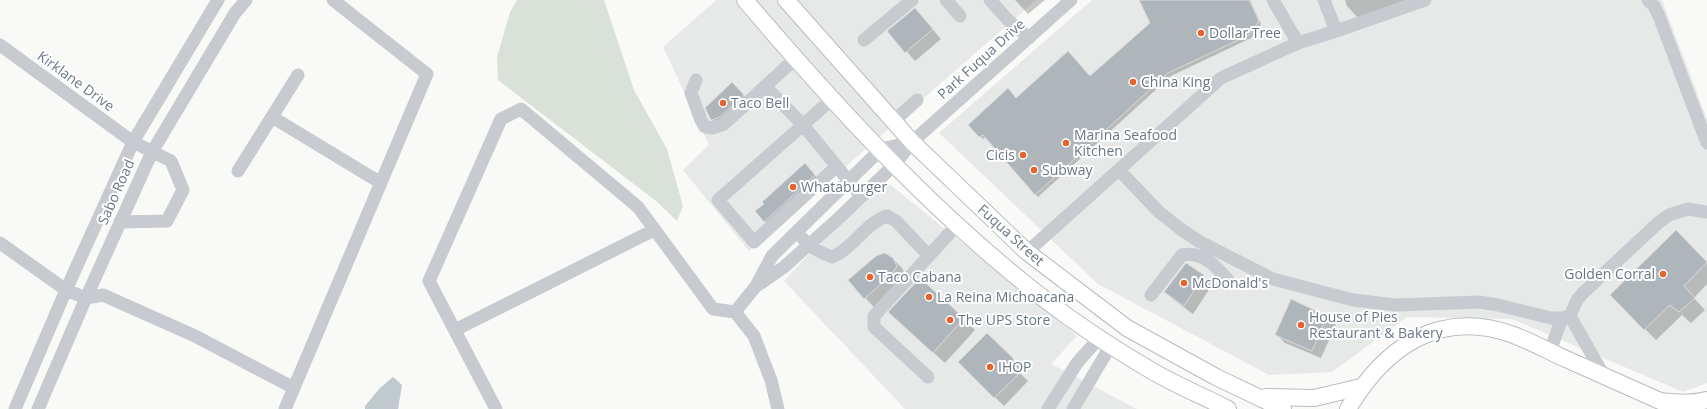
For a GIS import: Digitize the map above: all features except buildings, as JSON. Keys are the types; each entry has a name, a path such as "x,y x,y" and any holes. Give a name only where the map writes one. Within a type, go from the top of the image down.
{"main road":[{"name":"Fuqua Street","path":"745,0 796,58 895,164 957,225 1014,276 1068,317 1148,369 1228,409"},
{"name":"Fuqua Street","path":"786,0 912,142 1027,252 1127,328 1191,364 1283,409"},
{"path":"1014,276 1027,252"},
{"path":"1106,341 1113,318"},
{"path":"1348,409 1361,387 1384,361 1399,348 1432,331 1472,327 1511,334 1660,401 1696,403 1707,400"},
{"path":"1257,397 1314,398 1361,387"}],"street":[{"name":"Sabo Road","path":"15,409 66,290 133,142 217,0"},
{"path":"217,0 235,13"},
{"name":"Sabo Road","path":"38,409 152,152 235,13 246,0"},
{"path":"285,409 427,74 333,0"},
{"path":"864,40 912,0"},
{"path":"946,0 960,16"},
{"path":"990,0 1009,21 1029,38"},
{"name":"Park Fuqua Drive","path":"735,312 769,271 808,244 895,164 912,142 1071,0"},
{"path":"1273,0 1298,42"},
{"path":"1324,0 1336,31"},
{"path":"1027,252 1221,78 1298,42 1336,31 1425,0"},
{"path":"1648,0 1654,6 1659,16 1707,143"},
{"name":"Kirklane Drive","path":"0,45 133,142 171,161 183,190 167,221 120,222"},
{"path":"696,80 691,93 693,100 705,127 712,128 724,124 796,58"},
{"path":"238,170 298,75"},
{"path":"765,86 803,124 836,167 861,196"},
{"path":"833,98 718,200 754,242 836,167"},
{"path":"894,121 917,100"},
{"path":"496,409 429,281 501,119 521,110 638,207 713,309 735,312 754,336 771,380 778,409"},
{"path":"272,117 381,183"},
{"name":"Park Fuqua Drive","path":"881,149 912,142"},
{"path":"769,271 772,256 881,149"},
{"path":"1119,170 1159,212 1182,230 1200,242 1273,279 1353,300 1396,304 1479,302 1498,305 1550,318 1566,317"},
{"path":"1550,351 1566,317 1577,300 1658,223 1679,211 1688,209 1707,212"},
{"path":"797,231 808,244 820,252 832,257 843,253 877,220 887,216 896,221 929,256"},
{"path":"928,377 874,327 874,316 957,225"},
{"path":"455,330 654,230"},
{"path":"0,243 66,290 86,298 103,295 194,336 294,388"},
{"path":"1151,295 1182,254 1191,253 1202,256 1214,265 1229,281"},
{"path":"1566,317 1604,376"},
{"path":"1052,407 1077,364 1106,341"},
{"path":"1073,409 1106,341"}],"shaded area":[{"path":"517,0 604,0 634,90 667,149 683,206 677,221 656,201 498,80 497,57 510,12"},
{"path":"716,0 1036,0 749,251 683,170 709,145 663,47"},
{"path":"1092,0 1662,0 1707,119 1707,383 1683,392 1512,319 1407,317 1332,372 1269,375 1098,284 939,133"},
{"path":"881,177 1077,336 1051,364 1137,409 905,409 784,281"},
{"path":"393,377 402,385 398,409 365,409 365,406 380,388"}],"place":[{"name":"Dollar Tree","path":"1201,33"},
{"name":"China King","path":"1133,82"},
{"name":"Taco Bell","path":"723,103"},
{"name":"Marina Seafood Kitchen","path":"1066,143"},
{"name":"Cicis","path":"1023,155"},
{"name":"Subway","path":"1034,170"},
{"name":"Whataburger","path":"793,187"},
{"name":"Golden Corral","path":"1663,274"},
{"name":"Taco Cabana","path":"870,277"},
{"name":"McDonald's","path":"1184,283"},
{"name":"La Reina Michoacana","path":"929,297"},
{"name":"The UPS Store","path":"950,320"},
{"name":"House of Pies Restaurant & Bakery","path":"1301,325"},
{"name":"IHOP","path":"990,367"}]}
